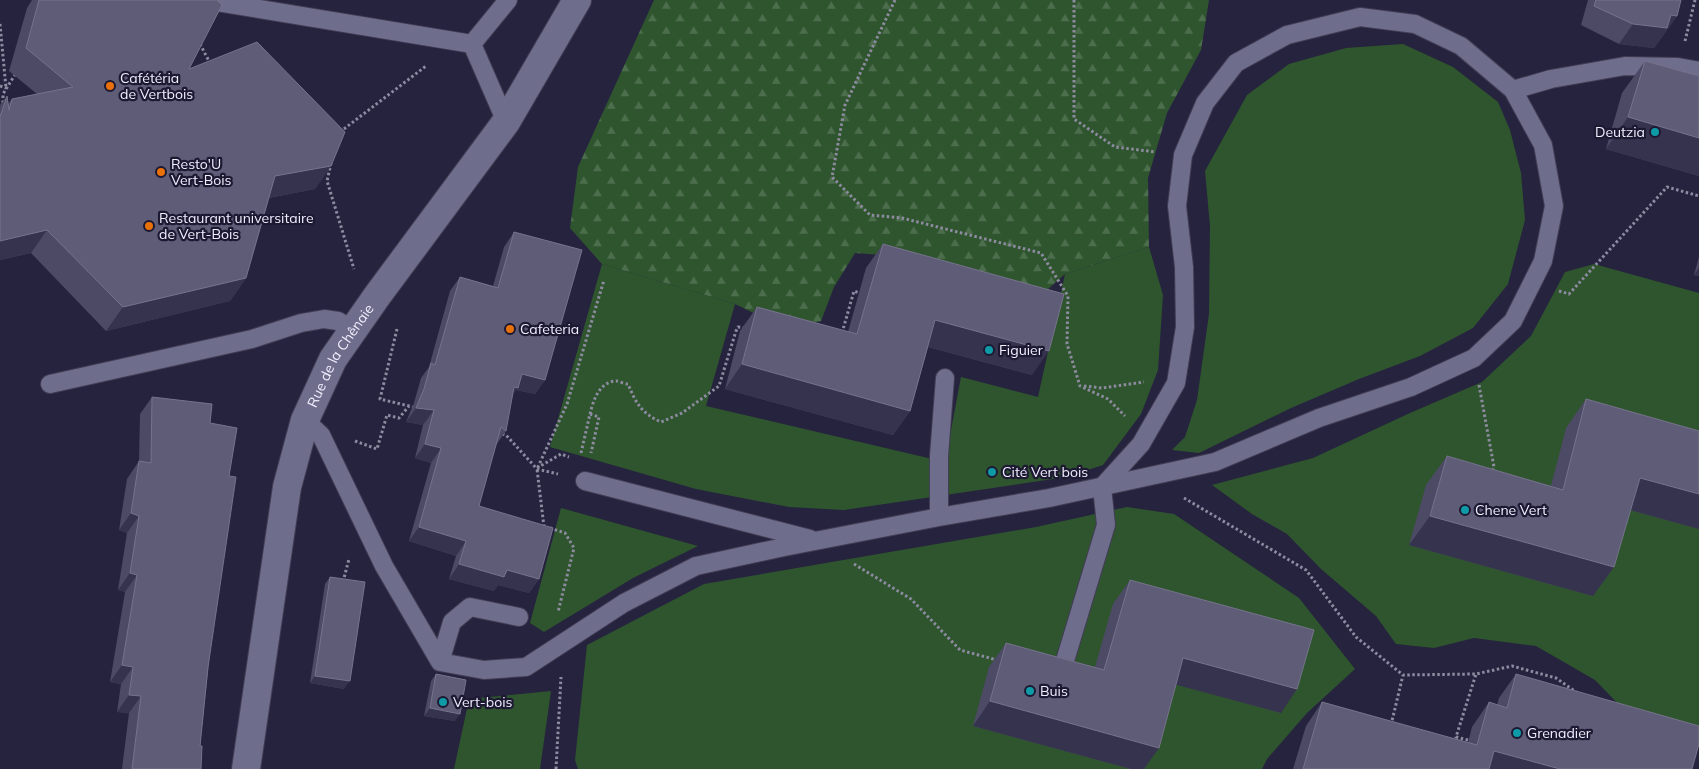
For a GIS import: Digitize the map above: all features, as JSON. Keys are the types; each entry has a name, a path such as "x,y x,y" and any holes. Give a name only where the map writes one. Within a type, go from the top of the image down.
{"street":[{"name":"Rue de la Chênaie","path":"246,769 287,487 305,420 334,358 377,296 506,122 577,0"}],"lane":[{"path":"472,44 508,0"},
{"path":"217,2 472,44"},
{"path":"305,420 321,435 384,566 440,662 484,670 526,667 624,603 696,566 816,540 1050,498 1102,487 1215,462 1319,418 1411,387 1474,358 1513,321 1543,261 1554,206 1543,144 1513,90 1461,46 1415,24 1360,17 1287,35 1236,63 1205,103 1183,155 1176,206 1184,267 1185,327 1176,384 1141,444 1102,487 1106,525 1061,674"},
{"path":"472,44 506,122"},
{"path":"1513,90 1550,79 1625,66 1678,67 1699,71"},
{"path":"50,384 252,339 301,323 324,319 338,321 354,330"},
{"path":"939,517 939,456 945,378"},
{"path":"585,481 816,540"},
{"path":"440,662 452,622 470,607 519,617"}],"path":[{"path":"895,0 845,105 832,177 870,215 902,218 1041,253 1068,296 1067,344 1080,386 1108,400 1115,406 1136,427 1141,444"},
{"path":"1074,0 1074,119 1115,147 1183,155"},
{"path":"1678,67 1695,0"},
{"path":"0,24 6,88"},
{"path":"196,39 212,67"},
{"path":"333,126 339,133 432,62 454,41"},
{"path":"196,50 204,51"},
{"path":"3,104 3,94 18,70 23,75"},
{"path":"0,86 6,88"},
{"path":"333,157 327,181 355,272"},
{"path":"1532,283 1570,294 1667,187 1699,196"},
{"path":"558,613 574,548 565,533 544,526 536,468 567,404 604,280"},
{"path":"842,335 854,291 859,293"},
{"path":"399,322 380,399 417,408"},
{"path":"580,456 594,399 603,386 616,381 628,384 636,402 649,417 661,422 682,413 719,386 738,327 751,330"},
{"path":"1474,358 1494,466 1491,476"},
{"path":"1080,386 1102,388 1138,383 1178,370"},
{"path":"352,439 377,449 387,415 399,418 409,406"},
{"path":"590,414 599,417 591,456"},
{"path":"498,433 506,435 536,468 560,475"},
{"path":"536,468 561,454 574,461"},
{"path":"1176,494 1306,570 1356,637 1403,675 1476,674 1512,666 1556,678 1582,697"},
{"path":"816,540 911,599 960,650 1000,661"},
{"path":"556,769 562,643"},
{"path":"1468,740 1456,738 1476,674"},
{"path":"1390,730 1403,675"}],"green space":[{"path":"654,0 1209,0 1201,50 1167,113 1148,178 1149,247 1065,274 1038,298 882,255 855,253 834,287 821,321 797,327 770,321 735,304 602,264 570,228 578,167"},
{"path":"1403,44 1453,67 1498,102 1510,130 1521,173 1525,220 1508,284 1473,328 1420,356 1291,408 1199,453 1172,450 1185,437 1197,400 1209,314 1210,226 1205,171 1247,95 1289,64 1346,48"},
{"path":"1149,247 1163,295 1158,370 1141,414 1103,465 1066,477 844,510 789,507 696,489 550,447 602,264 735,304 706,406 945,462 961,377 1038,397 1065,274"},
{"path":"1594,264 1699,293 1699,727 1633,719 1595,680 1536,646 1474,638 1434,648 1396,644 1376,616 1321,569 1287,534 1252,514 1212,485 1313,458 1482,382 1531,336 1565,272"},
{"path":"1127,507 1174,514 1299,598 1355,669 1307,713 1267,759 1262,769 578,769 575,760 587,645 704,584 1036,527"},
{"path":"561,508 698,546 633,578 544,632 530,623"},
{"path":"551,691 540,769 454,769 469,699"}],"building":[{"name":"Resto'U Vert-Bois","path":"39,0 217,0 222,5 189,69 257,42 345,132 331,166 275,176 246,278 123,307 47,230 0,241 0,117 7,96 9,110 12,99 73,87 26,48"},
{"path":"1596,0 1681,0 1677,16 1671,15 1667,28 1633,24 1594,6"},
{"path":"1645,61 1699,76 1699,138 1628,117"},
{"path":"514,232 582,250 545,380 522,374 518,388 514,387 506,431 501,427 479,506 553,528 539,579 507,570 504,577 459,564 466,541 419,527 441,448 425,444 434,410 416,408 424,389 431,363 435,365 460,277 498,288"},
{"path":"883,244 1064,294 1049,351 935,320 910,411 742,364 757,307 857,334"},
{"path":"152,397 212,404 210,423 237,428 229,476 236,477 208,667 200,746 202,746 201,769 132,769 141,696 129,695 133,667 122,665 137,575 130,573 139,516 131,513 139,461 151,463"},
{"path":"1586,399 1699,431 1699,494 1640,478 1614,567 1430,516 1447,456 1563,490"},
{"path":"330,577 365,582 350,681 315,676"},
{"name":"Buis","path":"1130,580 1314,630 1297,689 1183,658 1159,748 990,701 1006,643 1104,670"},
{"name":"Vert-bois","path":"436,674 466,680 460,714 430,708"},
{"path":"1516,674 1699,726 1699,744 1692,769 1560,769 1494,751 1489,769 1303,769 1322,702 1477,745 1489,702 1507,708"}],"place":[{"name":"Cafétéria de Vertbois","path":"110,86"},
{"name":"Deutzia","path":"1655,132"},
{"name":"Resto'U Vert-Bois","path":"161,172"},
{"name":"Restaurant universitaire de Vert-Bois","path":"149,226"},
{"name":"Cafeteria","path":"510,329"},
{"name":"Figuier","path":"989,350"},
{"name":"Cité Vert bois","path":"992,472"},
{"name":"Chene Vert","path":"1465,510"},
{"name":"Buis","path":"1030,691"},
{"name":"Vert-bois","path":"443,702"},
{"name":"Grenadier","path":"1517,733"}]}
